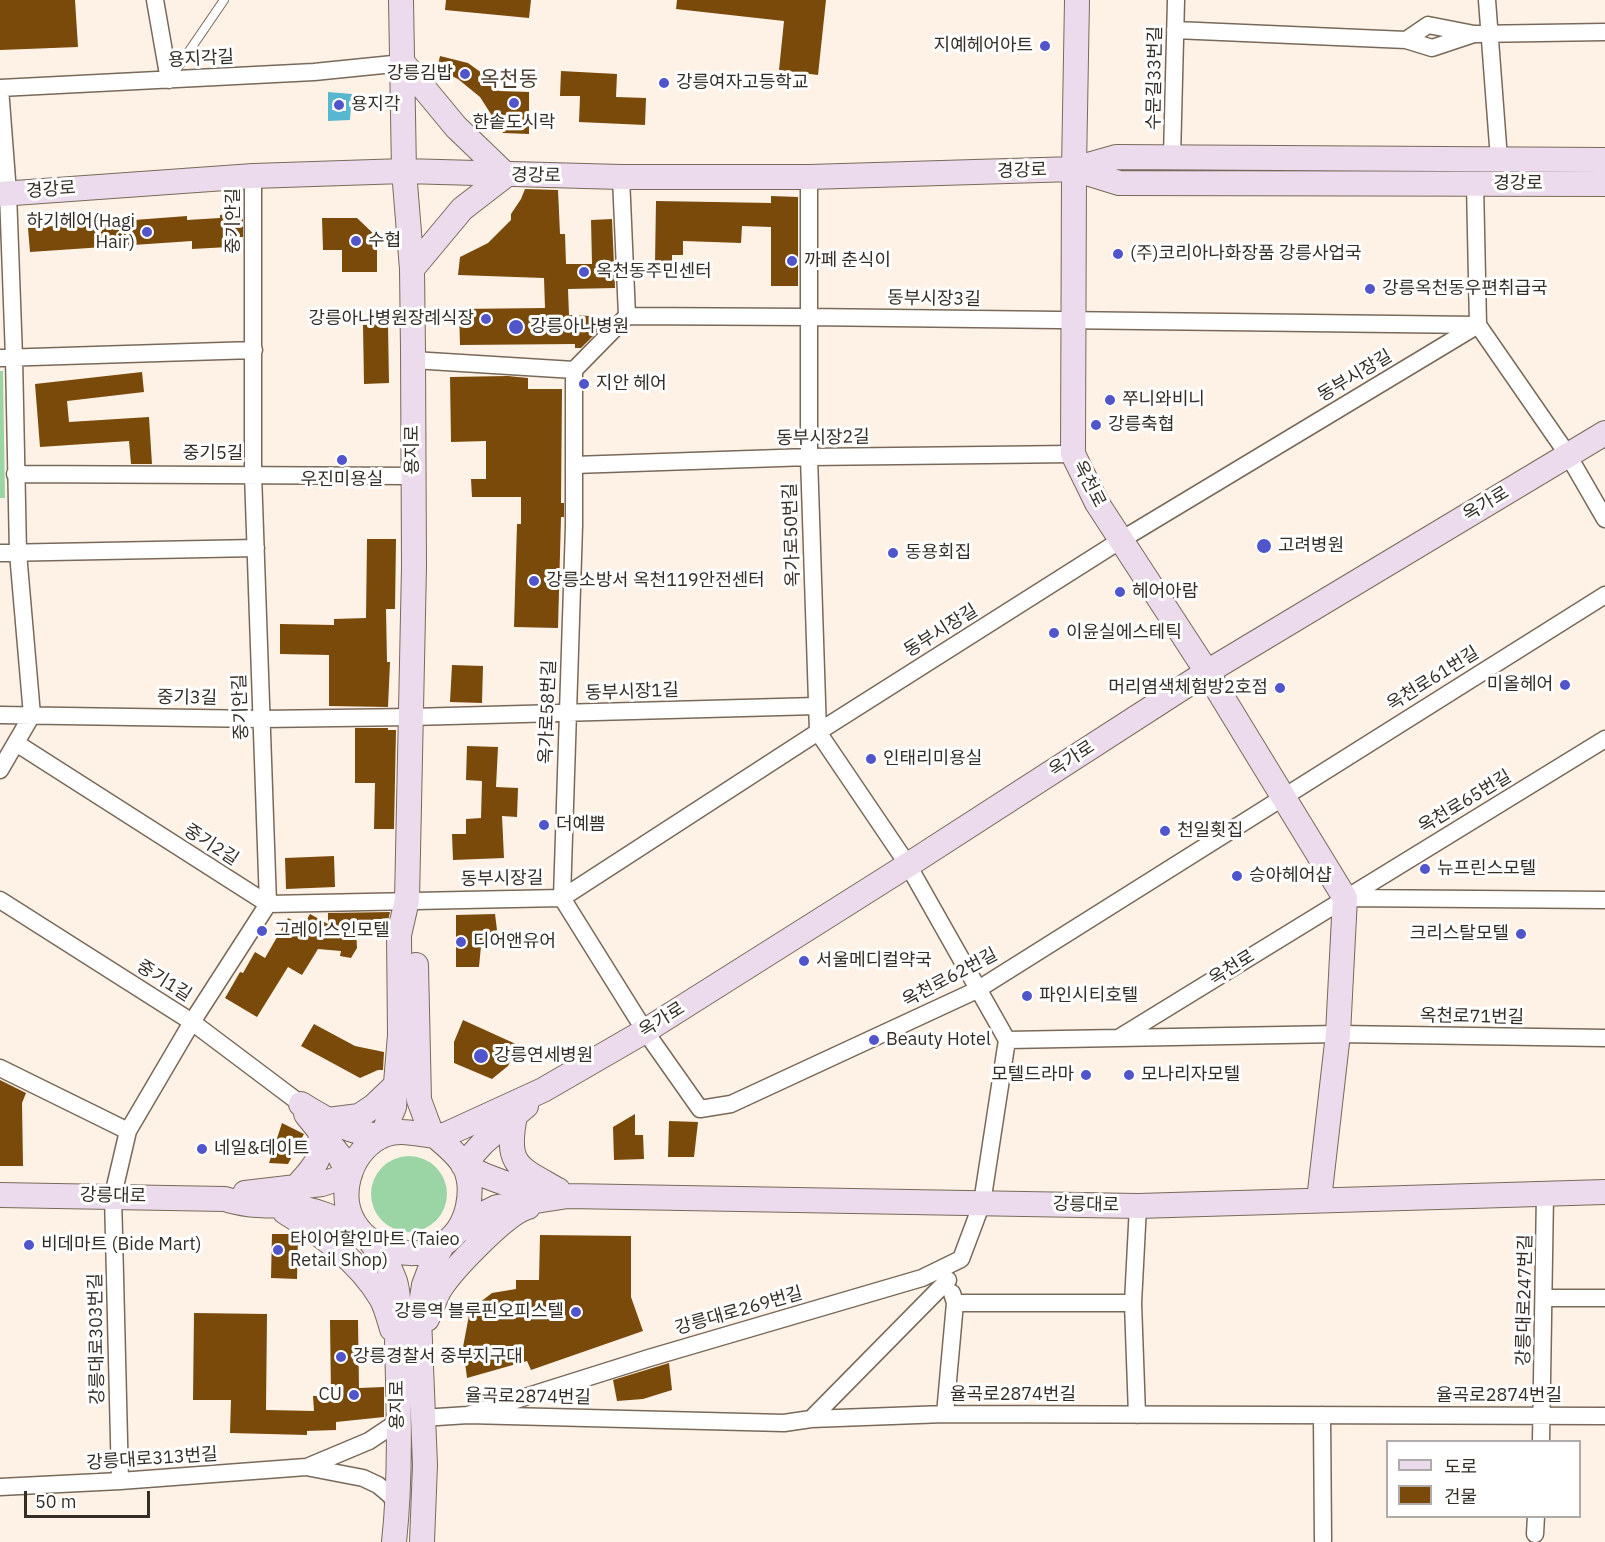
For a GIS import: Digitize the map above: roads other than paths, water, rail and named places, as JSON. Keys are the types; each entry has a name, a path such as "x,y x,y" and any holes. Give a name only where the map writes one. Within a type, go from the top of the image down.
{"street":[{"path":"155,0 170,80"},
{"name":"용지로","path":"382,1136 394,1107 400,1035 399,935 407,900 412,717 414,567 412,269 404,171 401,0"},
{"name":"옥천로","path":"1077,0 1073,454 1097,502 1207,672 1345,898 1119,1038"},
{"name":"수문길33번길","path":"1172,157 1176,0"},
{"path":"1487,0 1482,33 1499,159"},
{"path":"1175,30 1406,40 1428,25 1482,33 1605,32"},
{"path":"403,63 456,127 506,175 462,209 412,269"},
{"name":"용지각길","path":"0,88 314,72 403,63"},
{"path":"0,88 7,357 18,553 32,715 0,770"},
{"name":"경강로","path":"4,194 253,176 404,171 621,177 809,177 1074,169 1116,157 1605,160"},
{"name":"경강로","path":"1074,169 1119,183 1605,184"},
{"name":"중기안길","path":"253,176 253,474 268,904"},
{"path":"413,360 574,370 627,316 621,177"},
{"name":"옥가로50번길","path":"809,177 809,457 818,732 908,865 1007,1040"},
{"path":"1475,184 1478,325 1568,455 1605,519"},
{"name":"동부시장3길","path":"627,316 808,316 1478,325"},
{"name":"동부시장길","path":"407,900 562,898 1121,540 1478,325"},
{"path":"7,357 254,350"},
{"name":"옥가로58번길","path":"562,898 574,526 574,370"},
{"name":"옥가로","path":"543,1090 645,1031 1207,672 1605,433"},
{"name":"동부시장2길","path":"574,465 809,457 1073,454"},
{"name":"중기5길","path":"15,474 412,476"},
{"path":"0,553 255,548"},
{"name":"옥천로61번길","path":"1282,796 1605,595"},
{"name":"동부시장1길","path":"412,717 816,706"},
{"name":"중기3길","path":"0,715 412,717"},
{"name":"옥천로65번길","path":"1345,898 1605,739"},
{"name":"중기2길","path":"16,743 268,904"},
{"name":"옥천로62번길","path":"645,1031 700,1109 731,1104 977,990 1282,796"},
{"path":"562,898 645,1031"},
{"path":"1319,1200 1338,1035 1345,898 1605,900"},
{"name":"중기1길","path":"0,900 192,1022 301,1104"},
{"path":"113,1195 128,1131 192,1022 268,904 407,900"},
{"name":"용지로","path":"407,900 415,938 419,1100 434,1136"},
{"path":"811,1419 948,1280 961,1259 982,1203 1007,1040 1338,1035"},
{"name":"옥천로71번길","path":"1338,1035 1605,1038"},
{"path":"0,1068 128,1131"},
{"path":"323,1125 359,1116 374,1106 395,1086"},
{"path":"463,1165 483,1143 543,1090"},
{"path":"367,1238 352,1220 346,1201 349,1174 354,1162 366,1147 382,1136 401,1131 434,1136 455,1132 543,1090"},
{"path":"419,1100 431,1114 444,1122 459,1123 482,1118"},
{"path":"301,1104 323,1125 349,1174"},
{"path":"515,1116 511,1149 517,1163 568,1196"},
{"path":"323,1125 361,1134 382,1136"},
{"path":"297,1186 311,1171 319,1157 322,1148 323,1125"},
{"path":"434,1136 458,1155 467,1174 470,1195 466,1215 450,1238"},
{"path":"463,1165 517,1188 568,1196"},
{"path":"225,1199 237,1194 322,1184 349,1174"},
{"name":"강릉대로","path":"568,1196 1138,1206 1605,1192"},
{"name":"강릉대로","path":"0,1194 225,1199"},
{"name":"강릉대로247번길","path":"1541,1440 1545,1194"},
{"name":"강릉대로303번길","path":"113,1195 120,1481"},
{"path":"225,1199 241,1205 288,1206 323,1214 352,1227 380,1248 398,1254 418,1254 438,1247 477,1217 497,1207 568,1196"},
{"path":"275,1206 322,1236 354,1264 381,1299 408,1342 426,1321 441,1289 504,1221 520,1209 568,1196"},
{"path":"1137,1415 1133,1304 1138,1206"},
{"name":"용지로","path":"367,1238 386,1261 395,1282 399,1312 408,1342 410,1419 394,1542"},
{"name":"용지로","path":"408,1342 419,1317 424,1284 432,1264 450,1238"},
{"name":"강릉대로269번길","path":"468,1415 660,1355 922,1278 961,1259"},
{"path":"945,1414 955,1303 948,1280"},
{"path":"1545,1298 1605,1298"},
{"path":"955,1303 1133,1304"},
{"name":"율곡로2874번길","path":"410,1419 468,1415 784,1423 811,1419 945,1414 1605,1416"},
{"path":"1322,1415 1323,1540"},
{"path":"306,1467 369,1440 410,1419"},
{"name":"용지로","path":"410,1419 425,1465 422,1542"},
{"path":"306,1467 363,1478 378,1485 391,1496 398,1510"},
{"name":"강릉대로313번길","path":"0,1487 120,1481 306,1467"},
{"path":"1535,1534 1536,1518"}],"lane":[{"path":"170,80 224,0"}],"water":[{"path":"328,92 352,94 350,120 328,121","holes":["333,100 346,100 346,111 332,110"]}],"place":[{"name":"지예헤어아트","path":"1045,46"},
{"name":"강릉김밥","path":"465,74"},
{"name":"강릉여자고등학교","path":"664,83"},
{"name":"한솥도시락","path":"514,103"},
{"name":"용지각","path":"339,105"},
{"name":"하기헤어(Hagi Hair)","path":"147,232"},
{"name":"수협","path":"356,241"},
{"name":"(주)코리아나화장품 강릉사업국","path":"1118,254"},
{"name":"까페 춘식이","path":"792,261"},
{"name":"옥천동주민센터","path":"584,272"},
{"name":"강릉옥천동우편취급국","path":"1370,289"},
{"name":"강릉아나병원장례식장","path":"486,319"},
{"name":"강릉아나병원","path":"516,327"},
{"name":"지안 헤어","path":"584,384"},
{"name":"쭈니와비니","path":"1110,400"},
{"name":"강릉축협","path":"1096,425"},
{"name":"우진미용실","path":"342,460"},
{"name":"고려병원","path":"1264,546"},
{"name":"동용회집","path":"893,553"},
{"name":"강릉소방서 옥천119안전센터","path":"534,581"},
{"name":"헤어아람","path":"1120,592"},
{"name":"이윤실에스테틱","path":"1054,633"},
{"name":"미올헤어","path":"1565,685"},
{"name":"머리염색체험방2호점","path":"1280,688"},
{"name":"인태리미용실","path":"871,759"},
{"name":"더예쁨","path":"544,825"},
{"name":"천일횟집","path":"1165,831"},
{"name":"뉴프린스모텔","path":"1425,869"},
{"name":"승아헤어샵","path":"1237,876"},
{"name":"그레이스인모텔","path":"262,931"},
{"name":"크리스탈모텔","path":"1521,934"},
{"name":"디어앤유어","path":"461,942"},
{"name":"서울메디컬약국","path":"804,961"},
{"name":"파인시티호텔","path":"1027,996"},
{"name":"Beauty Hotel","path":"874,1040"},
{"name":"강릉연세병원","path":"481,1056"},
{"name":"모텔드라마","path":"1086,1075"},
{"name":"모나리자모텔","path":"1129,1075"},
{"name":"네일&데이트","path":"202,1149"},
{"name":"비데마트 (Bide Mart)","path":"29,1245"},
{"name":"타이어할인마트 (Taieo Retail Shop)","path":"278,1250"},
{"name":"강릉역 블루핀오피스텔","path":"576,1312"},
{"name":"강릉경찰서 중부지구대","path":"341,1357"},
{"name":"CU","path":"354,1395"}],"district":[{"name":"옥천동","path":"509,80"}]}
